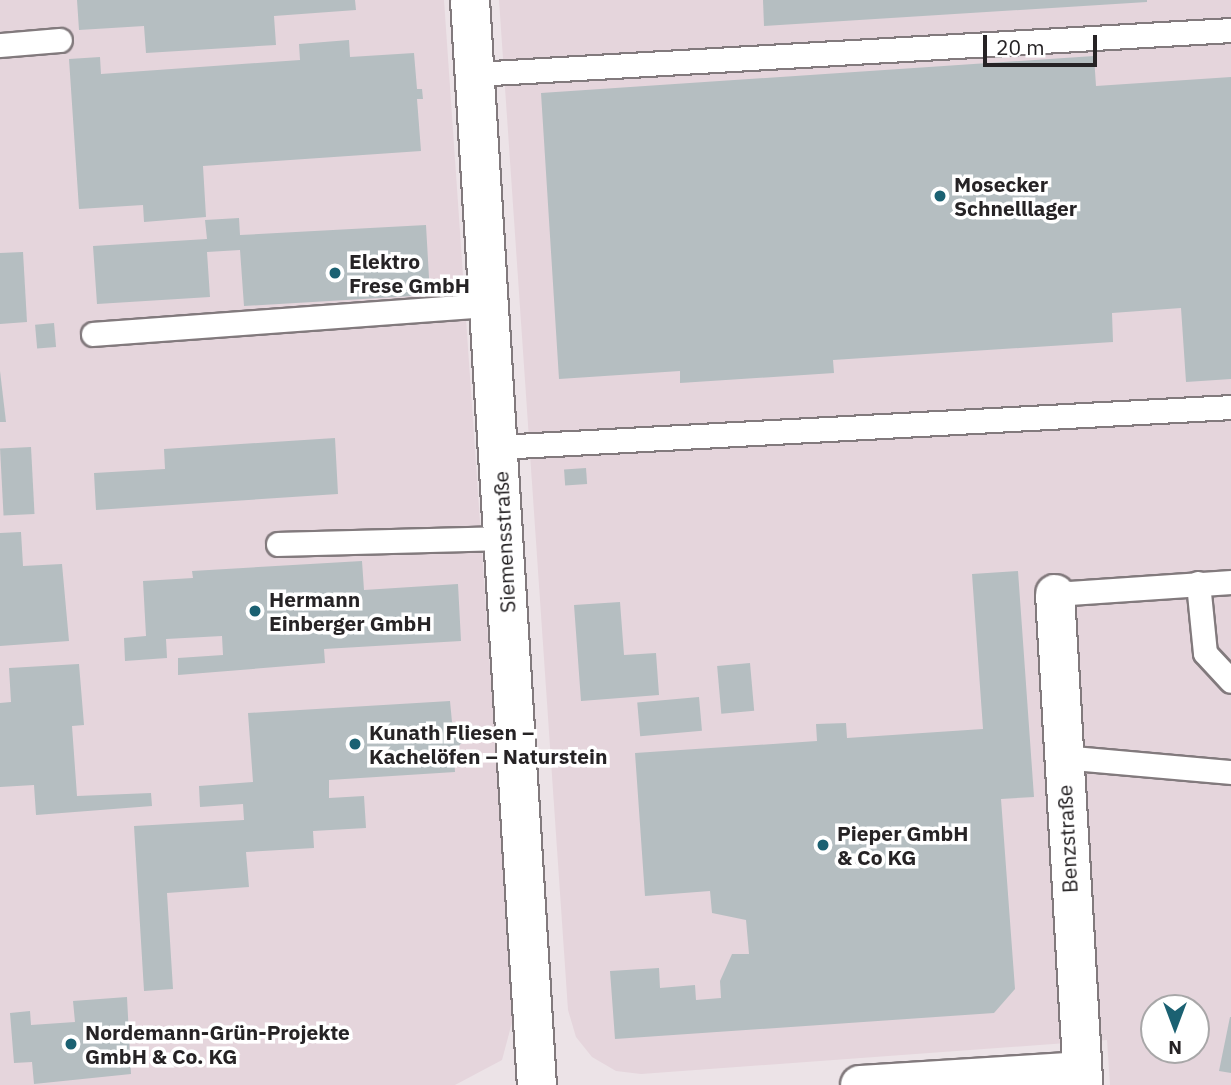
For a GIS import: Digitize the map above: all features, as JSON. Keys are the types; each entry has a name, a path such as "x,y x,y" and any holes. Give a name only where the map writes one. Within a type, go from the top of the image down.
{"street":[{"name":"Siemensstraße","path":"470,0 537,1085"},
{"name":"Benzstraße","path":"1055,594 1082,1078"},
{"path":"860,1085 1082,1078"}],"lane":[{"path":"475,74 1231,30"},
{"path":"0,45 60,40"},
{"path":"93,334 489,305"},
{"path":"498,447 1231,407"},
{"path":"278,544 503,538"},
{"path":"1055,594 1231,582"},
{"path":"1198,583 1205,653 1231,681"},
{"path":"1062,757 1231,772"}],"shaded area":[{"path":"0,0 444,0 514,1015 502,1060 455,1085 0,1085"},
{"path":"499,0 1231,0 1231,1085 1110,1085 1107,1040 641,1074 616,1071 592,1057 576,1037 568,1010"}],"building":[{"path":"77,0 355,0 356,10 274,16 276,45 146,53 144,26 79,30"},
{"path":"763,0 1147,0 1147,2 764,26"},
{"path":"349,40 350,57 414,53 417,89 422,89 423,99 417,99 421,151 203,166 206,217 144,222 143,205 79,209 69,59 100,57 101,74 300,60 299,44"},
{"name":"Mosecker Schnelllager","path":"1094,56 1096,86 1231,77 1231,379 1186,382 1181,308 1112,313 1113,342 833,360 834,373 680,383 680,371 559,379 541,93"},
{"name":"Elektro Frese GmbH","path":"239,218 240,235 426,225 430,295 244,306 240,250 207,252 210,297 97,304 93,246 207,239 205,220"},
{"path":"23,252 27,322 0,324 0,253"},
{"path":"54,323 56,347 37,349 35,325"},
{"path":"0,371 6,422 0,422"},
{"path":"335,438 338,494 96,510 94,473 165,469 164,449"},
{"path":"31,447 35,514 4,516 0,449"},
{"path":"586,468 587,484 565,485 564,470"},
{"path":"21,532 23,566 62,564 69,641 0,646 0,533"},
{"path":"362,561 364,590 458,584 461,641 324,649 325,663 178,675 178,658 223,655 222,636 166,639 167,658 125,661 124,638 146,636 143,581 193,578 192,571"},
{"name":"Pieper GmbH & Co KG","path":"1018,571 1034,797 1001,799 1015,989 994,1013 615,1039 610,971 659,968 660,988 695,985 696,1000 721,998 720,981 732,954 749,954 746,920 712,913 710,891 645,896 635,753 817,741 816,724 846,723 847,738 983,729 972,574"},
{"path":"620,602 624,655 656,653 659,695 581,701 574,605"},
{"path":"750,663 754,711 721,714 717,666"},
{"path":"79,664 84,725 72,726 77,796 151,793 152,806 36,815 34,785 0,787 0,703 11,702 9,668"},
{"path":"699,697 702,731 640,736 637,702"},
{"path":"450,701 452,722 467,736 454,752 455,772 329,780 329,798 364,796 366,828 313,831 314,848 246,852 249,887 167,893 173,989 144,991 134,826 244,820 243,804 200,807 199,786 253,782 248,713"},
{"name":"Nordemann-Grün-Projekte GmbH & Co. KG","path":"127,997 131,1074 34,1084 32,1062 14,1063 10,1013 30,1011 31,1025 75,1022 73,1001"},
{"path":"1231,1017 1231,1073 1219,1071"}],"place":[{"name":"Mosecker Schnelllager","path":"940,196"},
{"name":"Elektro Frese GmbH","path":"335,273"},
{"name":"Hermann Einberger GmbH","path":"255,611"},
{"name":"Kunath Fliesen – Kachelöfen – Naturstein","path":"355,744"},
{"name":"Pieper GmbH & Co KG","path":"823,845"},
{"name":"Nordemann-Grün-Projekte GmbH & Co. KG","path":"71,1044"}]}
